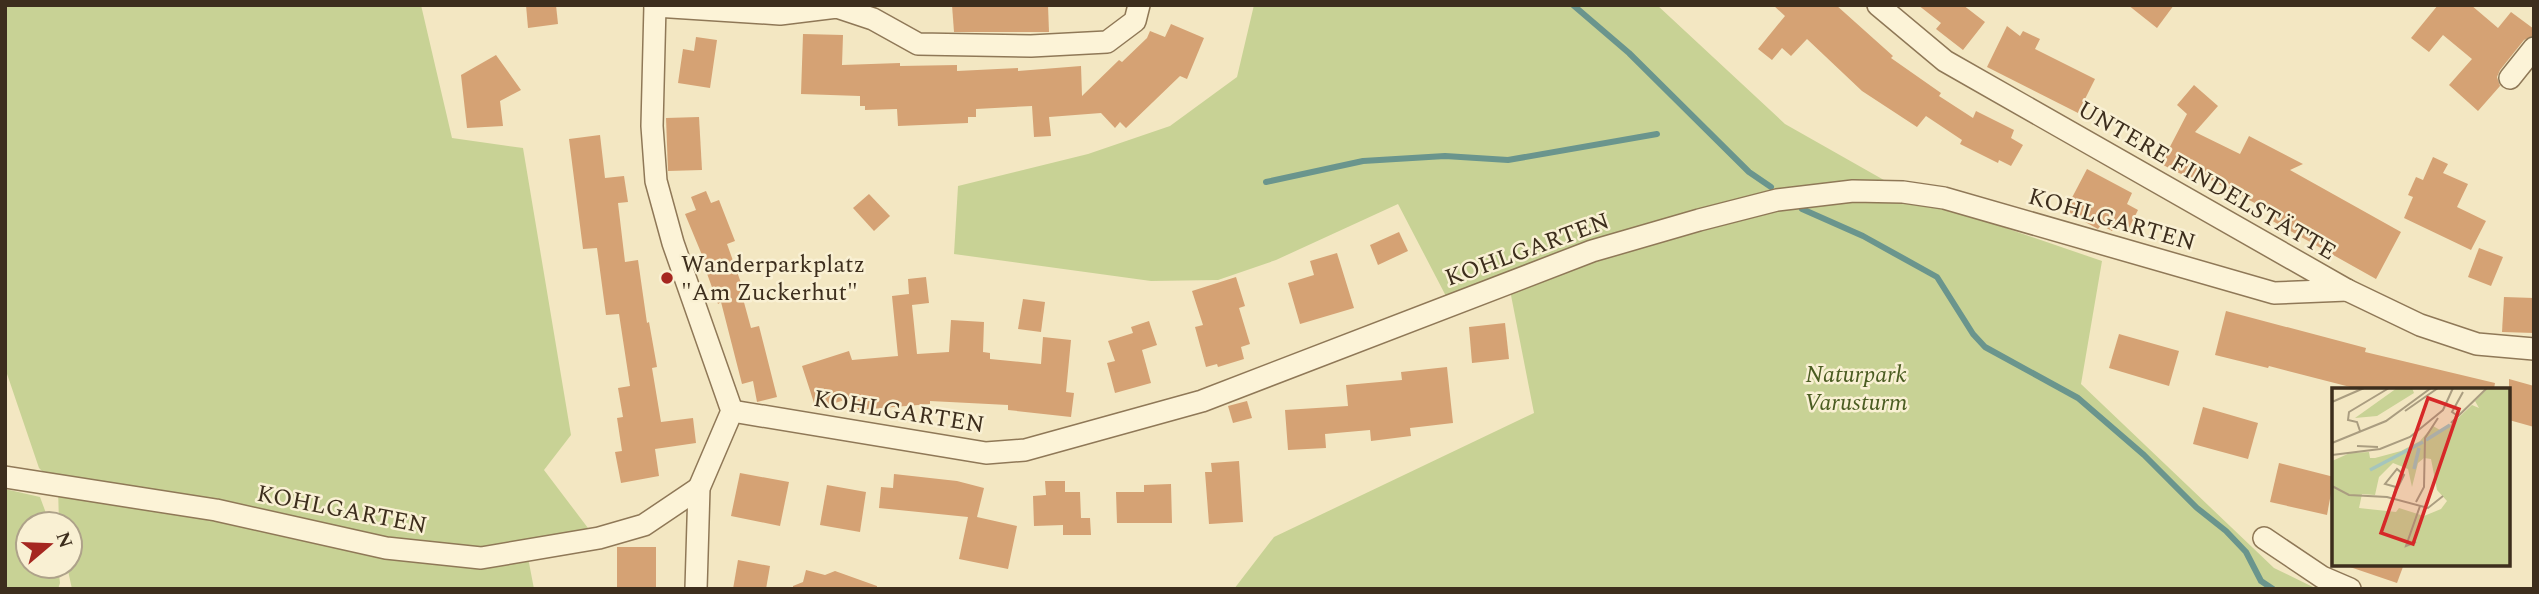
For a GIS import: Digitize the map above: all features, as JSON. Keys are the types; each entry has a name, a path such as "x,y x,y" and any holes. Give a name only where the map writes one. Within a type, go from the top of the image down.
{"street":[{"path":"696,589 698,488 732,411 673,243 656,181 652,126 655,6 780,14 838,6 873,19 918,44 1031,46 1107,42 1135,21 1139,5"},
{"name":"UNTERE FINDELSTÄTTE","path":"1878,5 1945,61 2347,290 2420,326 2477,344 2534,349"},
{"path":"2510,78 2534,48"},
{"name":"KOHLGARTEN","path":"732,411 986,453 1025,450 1202,401 1592,251 1777,200 1853,191 1903,192 1944,198 2274,293 2347,290"},
{"name":"KOHLGARTEN","path":"5,477 216,510 386,548 481,558 599,538 644,525 698,488"},
{"path":"2264,538 2322,577 2350,589"}],"green space":[{"path":"5,5 421,5 452,138 523,148 571,435 544,470 591,532 526,547 534,589 72,589 70,580 84,580 84,510 59,510 58,487 39,468 5,368"},
{"name":"Naturpark Varusturm","path":"1254,5 1657,5 1785,124 1898,188 1953,210 2102,261 2081,384 2274,568 2317,589 1234,589 1274,537 1534,413 1509,285 1448,300 1398,204 1276,260 1218,280 1151,281 954,254 958,186 1088,154 1170,126 1237,77"},
{"path":"5,489 40,497 45,510 14,510 14,580 60,580 60,583 58,589 5,589"}],"building":[{"path":"526,5 556,5 558,24 528,28"},
{"path":"952,5 1048,5 1049,32 954,32"},
{"path":"1773,5 1836,5 1893,56 1891,58 1941,93 1939,96 1973,118 1976,111 2014,130 2011,138 2023,145 2011,166 1999,160 1998,163 1960,144 1962,140 1926,116 1917,127 1862,91 1807,39 1791,56 1782,48 1772,60 1758,49 1785,16"},
{"path":"1918,5 1963,5 1985,22 1963,50 1936,29 1941,23"},
{"path":"2128,5 2174,5 2157,28"},
{"path":"2438,5 2471,5 2498,28 2511,12 2534,29 2534,35 2524,40 2500,70 2497,77 2500,86 2478,111 2449,85 2472,59 2443,35 2429,52 2411,38"},
{"path":"1171,24 1204,38 1187,79 1180,76 1126,128 1120,122 1115,128 1101,113 1049,117 1051,136 1034,137 1032,106 976,109 976,117 968,117 968,123 898,126 897,109 865,110 865,106 860,106 860,96 801,94 803,34 843,35 842,65 957,65 957,71 1018,68 1018,71 1081,66 1082,96 1119,60 1122,62 1147,38 1150,31 1165,37"},
{"path":"2007,26 2020,36 2023,31 2040,39 2035,49 2095,79 2078,113 1987,67"},
{"path":"696,37 717,40 710,88 678,83 683,49 694,51"},
{"path":"496,55 521,90 500,101 503,126 467,128 461,75"},
{"path":"2194,85 2218,106 2195,132 2240,154 2249,136 2303,164 2290,170 2401,232 2376,279 2269,219 2272,212 2201,175 2197,182 2161,164 2187,114 2177,105"},
{"path":"699,117 702,170 668,171 666,118"},
{"path":"600,135 605,178 624,176 628,202 618,203 625,262 638,260 647,323 649,322 657,367 652,368 661,422 693,418 696,443 655,449 659,476 621,483 615,452 622,451 617,418 623,417 618,388 630,386 619,314 606,315 597,248 583,249 569,139"},
{"path":"2433,157 2448,164 2443,173 2468,184 2457,207 2486,221 2471,250 2404,218 2413,197 2408,195 2416,177 2423,180"},
{"path":"2087,169 2132,193 2127,204 2138,210 2129,228 2117,222 2112,231 2101,225 2098,229 2065,211"},
{"path":"706,191 711,203 719,200 735,241 727,244 745,294 742,295 751,328 759,326 777,397 757,402 753,381 742,384 721,302 718,304 705,268 707,267 685,214 696,210 691,197"},
{"path":"869,194 890,216 874,231 853,208"},
{"path":"1399,232 1408,251 1378,265 1370,245"},
{"path":"2479,248 2503,257 2491,286 2468,277"},
{"path":"1337,253 1354,308 1300,324 1288,283 1314,275 1310,261"},
{"path":"926,277 929,303 912,305 917,354 949,352 951,320 984,322 983,352 990,353 990,359 1041,364 1043,337 1071,340 1066,392 1074,393 1071,417 1008,410 1008,405 930,401 930,404 858,410 854,397 816,409 802,366 849,351 852,360 898,356 892,296 909,294 908,279"},
{"path":"1236,277 1245,306 1239,308 1250,344 1241,347 1244,359 1218,367 1217,364 1206,367 1195,327 1203,325 1192,291"},
{"path":"2504,297 2534,298 2534,333 2502,332"},
{"path":"1023,299 1045,302 1041,332 1018,329"},
{"path":"2226,311 2366,348 2365,352 2495,383 2494,388 2354,388 2215,355"},
{"path":"1149,321 1157,345 1142,350 1151,383 1115,393 1107,363 1115,361 1108,341 1133,333 1131,327"},
{"path":"1505,323 1509,359 1472,363 1469,327"},
{"path":"2119,334 2179,351 2169,386 2109,368"},
{"path":"1447,367 1453,423 1410,428 1411,436 1371,441 1370,430 1325,434 1326,448 1288,450 1285,410 1348,406 1346,385 1402,380 1401,372"},
{"path":"2509,379 2534,386 2534,427 2511,421"},
{"path":"1247,401 1252,418 1233,423 1228,406"},
{"path":"2203,407 2258,423 2248,459 2193,444"},
{"path":"1239,461 1243,522 1209,524 1205,472 1212,472 1211,463"},
{"path":"2279,463 2332,476 2327,515 2270,502"},
{"path":"740,473 789,482 780,526 731,516"},
{"path":"894,474 957,481 984,488 977,517 1017,526 1008,569 959,559 968,517 879,508 881,487 893,488"},
{"path":"1045,481 1065,481 1065,492 1080,492 1081,518 1090,518 1091,535 1063,535 1063,525 1034,526 1033,496 1046,495"},
{"path":"1171,484 1172,523 1117,523 1116,492 1144,492 1144,485"},
{"path":"827,485 866,492 860,532 820,525"},
{"path":"617,547 656,547 656,589 617,588"},
{"path":"738,560 770,566 766,589 733,589"},
{"path":"2350,566 2403,566 2397,583"},
{"path":"806,570 825,575 835,571 877,586 877,589 793,589 793,586 803,582"}],"waterway":[{"path":"1573,5 1629,53 1749,172 1771,187"},
{"path":"1266,182 1363,161 1445,156 1508,160 1657,134"},
{"path":"1802,209 1863,236 1937,277 1973,334 1985,347 2078,398 2144,455 2197,508 2226,531 2246,552 2261,581 2273,589"}],"place":[{"name":"Wanderparkplatz \"Am Zuckerhut\"","path":"667,278"}]}
